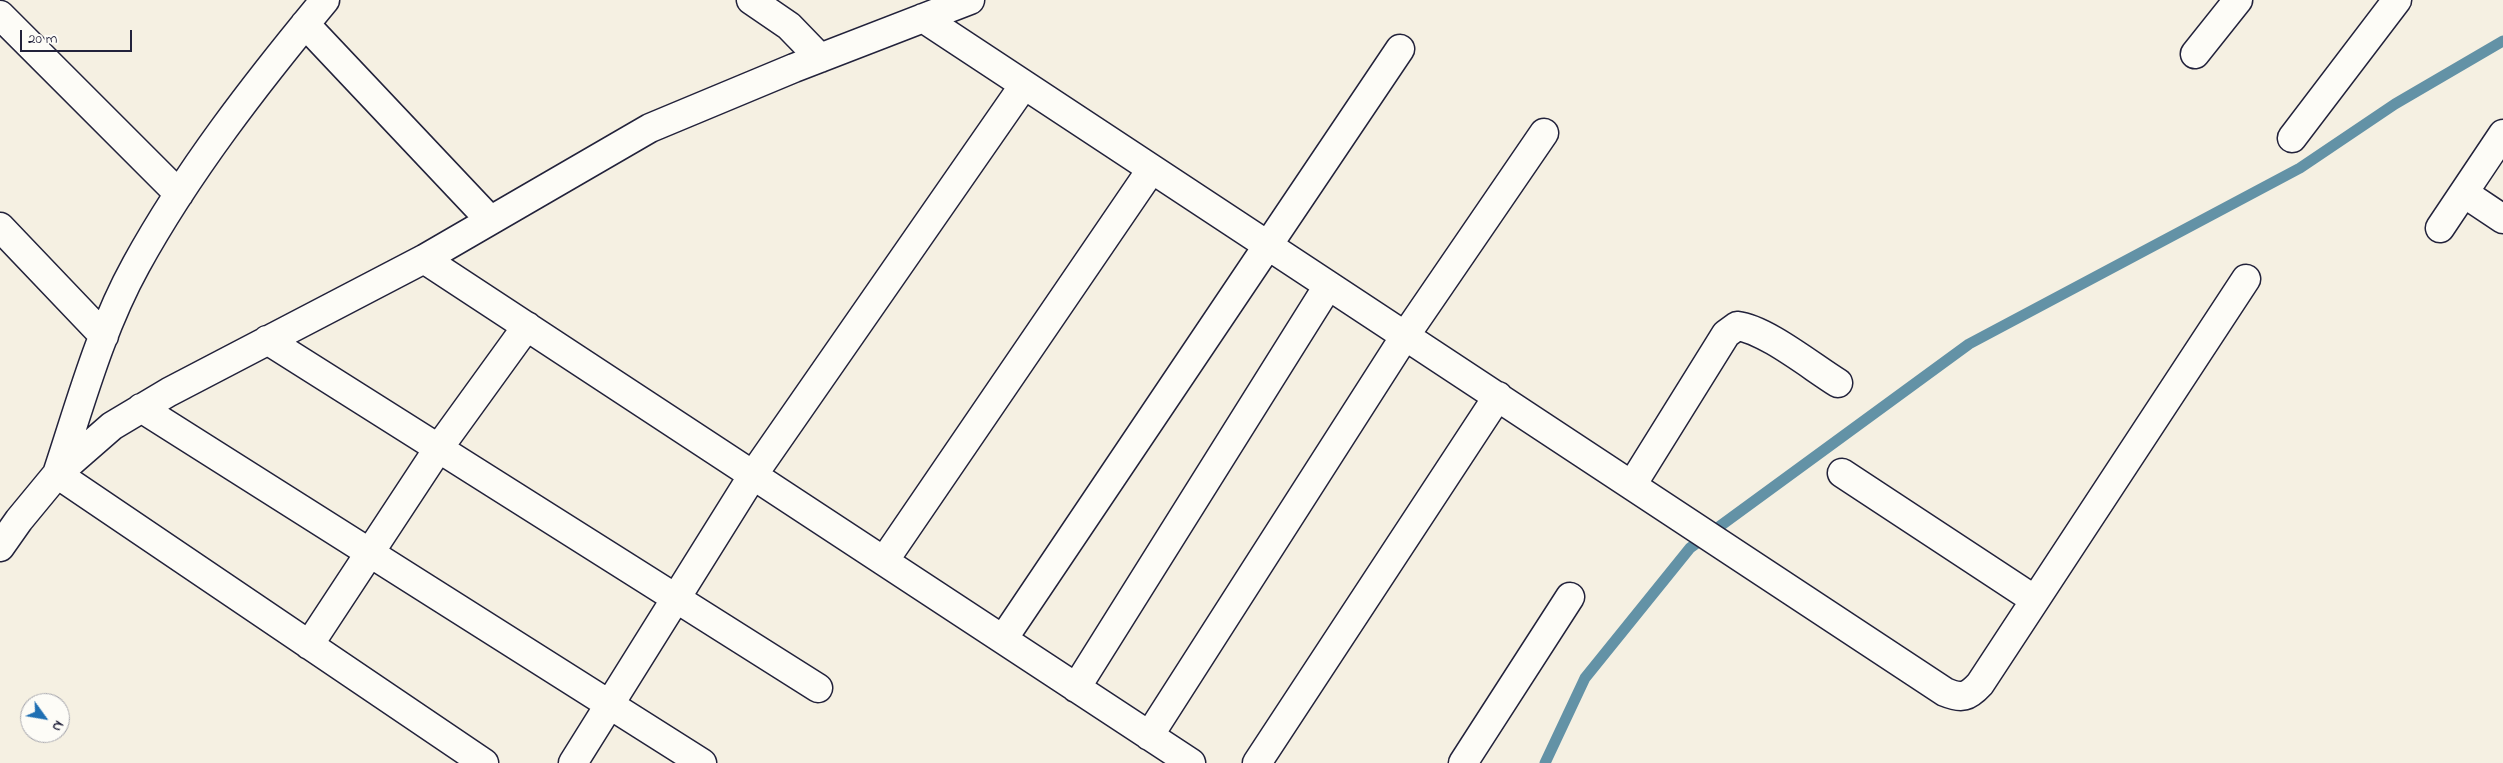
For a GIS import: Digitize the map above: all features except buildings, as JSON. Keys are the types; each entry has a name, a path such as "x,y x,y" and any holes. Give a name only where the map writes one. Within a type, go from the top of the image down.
{"street":[{"path":"57,474 104,336 135,266 179,194 243,106 325,0"},
{"path":"751,0 789,26 820,58"},
{"path":"0,547 19,520 57,474 112,426 141,408 424,259 650,128 820,58 970,0"},
{"path":"2195,54 2238,0"},
{"path":"2292,138 2397,0"},
{"path":"0,15 179,194"},
{"path":"923,18 1267,247 1498,396 1945,692 1959,698 1970,695 1980,684 2246,279"},
{"path":"305,24 490,220"},
{"path":"1003,639 1400,49"},
{"path":"573,763 753,475 1024,85"},
{"path":"1149,736 1405,336 1544,133"},
{"path":"2440,228 2503,134"},
{"path":"884,561 1151,170"},
{"path":"2464,193 2503,219"},
{"path":"0,227 104,336"},
{"path":"424,259 1191,763"},
{"path":"1076,688 1328,286"},
{"path":"309,645 438,449 527,326"},
{"path":"1632,485 1726,334 1737,326 1748,327 1762,334 1838,383"},
{"path":"267,340 818,688"},
{"path":"1257,763 1498,396"},
{"path":"141,408 608,706 702,763"},
{"path":"1842,472 2035,600"},
{"path":"57,474 484,763"},
{"path":"1463,763 1570,597"}],"waterway":[{"path":"1545,763 1585,678 1690,548 1969,344 2300,168 2395,104 2503,41"}]}
